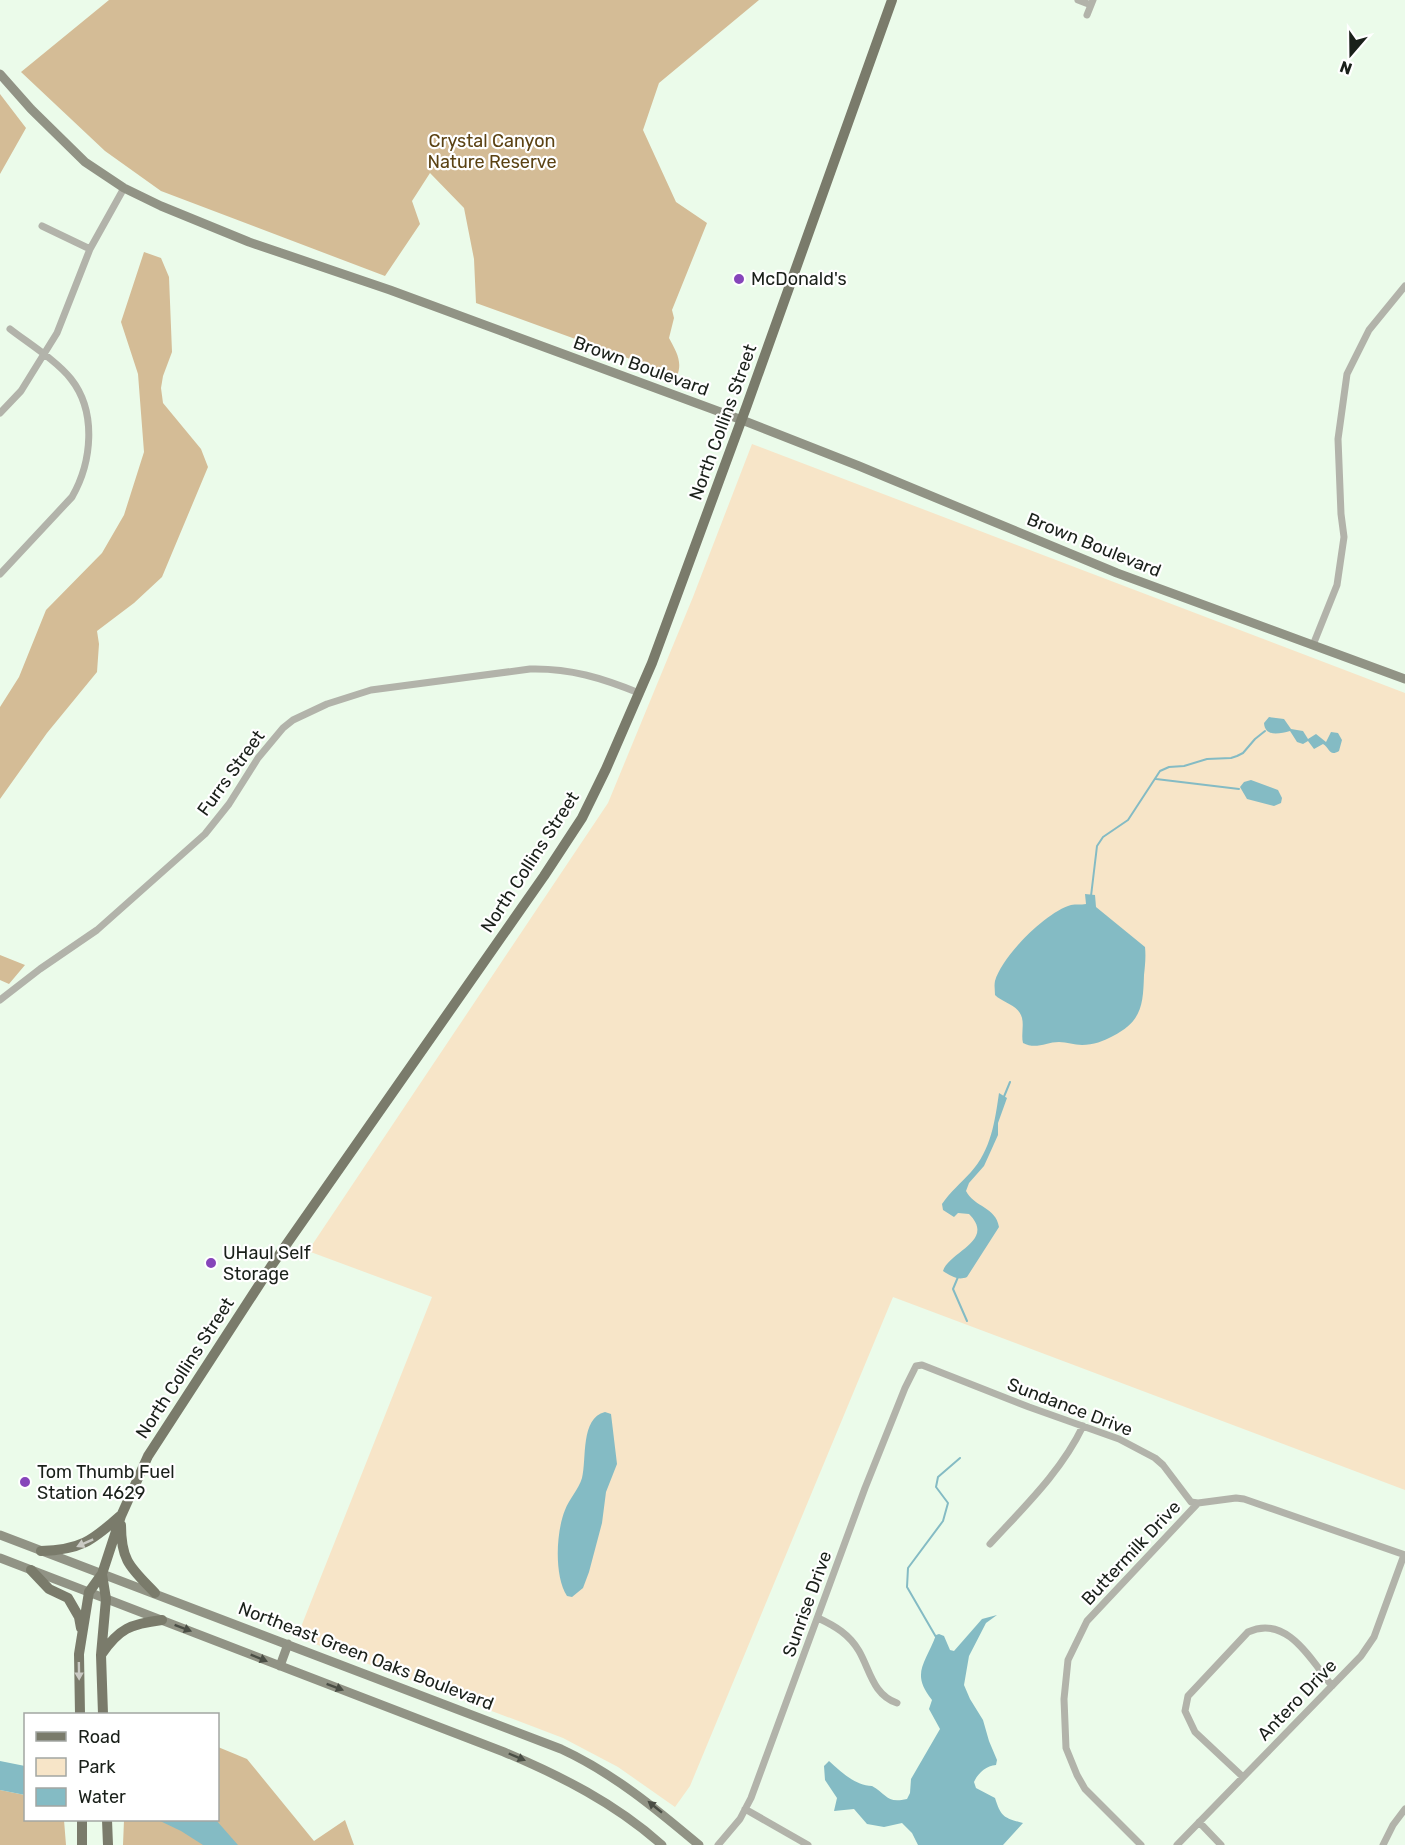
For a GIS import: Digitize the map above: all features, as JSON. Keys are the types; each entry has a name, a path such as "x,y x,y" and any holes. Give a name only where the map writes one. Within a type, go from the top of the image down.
{"main road":[{"name":"North Collins Street","path":"80,1713 78,1664 89,1592 102,1574 121,1516 135,1482 156,1442 272,1265 544,876 582,818 606,769 639,693 742,420 892,0"},
{"path":"41,1551 59,1551 84,1544 93,1540 121,1516"},
{"path":"121,1516 121,1542 124,1558 155,1593"},
{"path":"31,1570 49,1588 68,1598 79,1617 82,1632"},
{"name":"North Collins Street","path":"102,1574 106,1599 101,1655 103,1713"},
{"path":"101,1655 111,1640 135,1624 162,1620"},
{"path":"82,1821 82,1845"},
{"path":"107,1821 108,1845"}],"street":[{"path":"1078,0 1092,2 1087,15"},
{"name":"Brown Boulevard","path":"0,74 31,109 85,162 123,188 161,206 249,242 390,290 742,420 1116,573 1405,679"},
{"path":"0,413 21,391 44,356 67,312 90,249 123,188"},
{"path":"42,226 90,249"},
{"path":"1313,645 1337,585 1344,537 1338,439 1347,374 1369,330 1405,286"},
{"path":"0,574 63,509 80,483 90,438 84,403 71,379 10,329"},
{"name":"Furrs Street","path":"0,1000 97,930 205,834 229,804 258,758 283,728 314,709 371,690 530,669 554,668 579,673 604,679 639,693"},
{"name":"Sundance Drive","path":"915,1368 922,1365 1119,1439 1155,1458 1175,1479 1191,1502 1198,1503"},
{"name":"Sunrise Drive","path":"718,1845 734,1827 745,1809 865,1488 904,1388 915,1368"},
{"path":"990,1544 1044,1486 1066,1458 1083,1426"},
{"name":"Buttermilk Drive","path":"1141,1845 1085,1789 1066,1748 1064,1698 1068,1660 1087,1621 1103,1603 1198,1503 1244,1499 1405,1555"},
{"name":"Northeast Green Oaks Boulevard","path":"0,1534 543,1741 610,1774 699,1845"},
{"name":"Antero Drive","path":"1178,1845 1361,1656 1374,1637 1405,1555"},
{"path":"0,1558 557,1774 620,1811 662,1845"},
{"path":"818,1618 837,1627 849,1638 859,1650 879,1692 890,1701 897,1703"},
{"path":"1243,1777 1195,1732 1185,1711 1188,1696 1248,1632 1270,1627 1288,1633 1332,1686"},
{"path":"280,1666 288,1644"},
{"path":"745,1809 808,1845"},
{"path":"1383,1845 1393,1825 1405,1809"},
{"path":"1199,1822 1221,1845"}],"green space":[{"name":"Crystal Canyon Nature Reserve","path":"109,0 759,0 659,83 643,130 676,202 707,223 672,310 674,318 669,338 679,361 677,376 476,303 474,259 464,208 430,173 412,201 420,224 385,276 161,191 105,151 21,72"},
{"path":"0,94 26,128 0,174"},
{"path":"144,252 161,258 169,277 172,352 163,376 161,388 163,403 201,449 208,467 162,577 134,603 97,631 99,644 97,672 47,733 0,799 0,707 19,677 46,610 102,553 124,515 144,452 138,374 121,322"},
{"path":"752,444 1405,693 1405,1490 893,1297 690,1786 675,1807 618,1767 563,1738 297,1637 432,1297 308,1251 608,803 693,597"},
{"path":"0,955 25,965 9,984 0,980"},
{"path":"219,1747 247,1759 314,1841 345,1820 354,1845 123,1845 124,1821 219,1821"},
{"path":"0,1790 24,1795 24,1821 64,1821 66,1845 0,1845"}],"water":[{"path":"1269,717 1284,719 1291,729 1303,731 1308,739 1316,734 1326,742 1331,732 1338,733 1342,740 1339,751 1333,753 1323,744 1314,749 1308,741 1303,744 1297,742 1290,731 1277,733 1267,731 1264,723"},
{"path":"1251,780 1278,790 1282,798 1281,803 1274,806 1247,799 1240,787 1244,782"},
{"path":"1085,894 1095,895 1096,907 1145,947 1143,995 1139,1011 1123,1030 1098,1042 1082,1045 1054,1042 1037,1046 1028,1045 1023,1043 1023,1021 1018,1010 995,995 995,981 1006,960 1026,936 1061,909 1071,905 1086,904"},
{"path":"999,1093 1007,1098 998,1123 998,1135 984,1166 969,1183 966,1191 974,1201 994,1215 999,1227 967,1277 958,1278 943,1271 947,1264 974,1239 977,1231 976,1223 969,1214 958,1213 954,1217 943,1210 942,1204 971,1172 988,1145"},
{"path":"605,1412 611,1414 617,1464 606,1492 602,1523 589,1572 583,1588 572,1597 567,1596 558,1566 560,1530 565,1510 582,1478 588,1431 597,1416"},
{"path":"997,1615 986,1623 969,1656 964,1685 983,1720 997,1760 996,1765 983,1771 974,1782 976,1788 995,1798 1004,1816 1023,1823 1003,1845 918,1845 912,1833 902,1823 884,1827 867,1824 854,1809 834,1811 837,1798 825,1780 824,1766 829,1761 848,1777 872,1786 891,1799 907,1799 911,1779 940,1729 929,1709 932,1700 925,1691 921,1675 936,1635 944,1636 950,1650 954,1651 982,1619"},
{"path":"0,1761 24,1766 24,1795 0,1790"},
{"path":"160,1821 217,1821 238,1845 203,1845"}],"waterway":[{"path":"1091,896 1097,846 1103,837 1128,820 1160,771 1207,759 1237,756 1265,731"},
{"path":"1156,779 1239,789"},
{"path":"1003,1099 1010,1082"},
{"path":"958,1277 953,1289 967,1321"},
{"path":"936,1637 907,1587 908,1568 943,1521 948,1503 936,1487 938,1477 960,1458"}],"place":[{"name":"McDonald's","path":"739,279"},
{"name":"UHaul Self Storage","path":"211,1263"},
{"name":"Tom Thumb Fuel Station 4629","path":"25,1482"}]}
